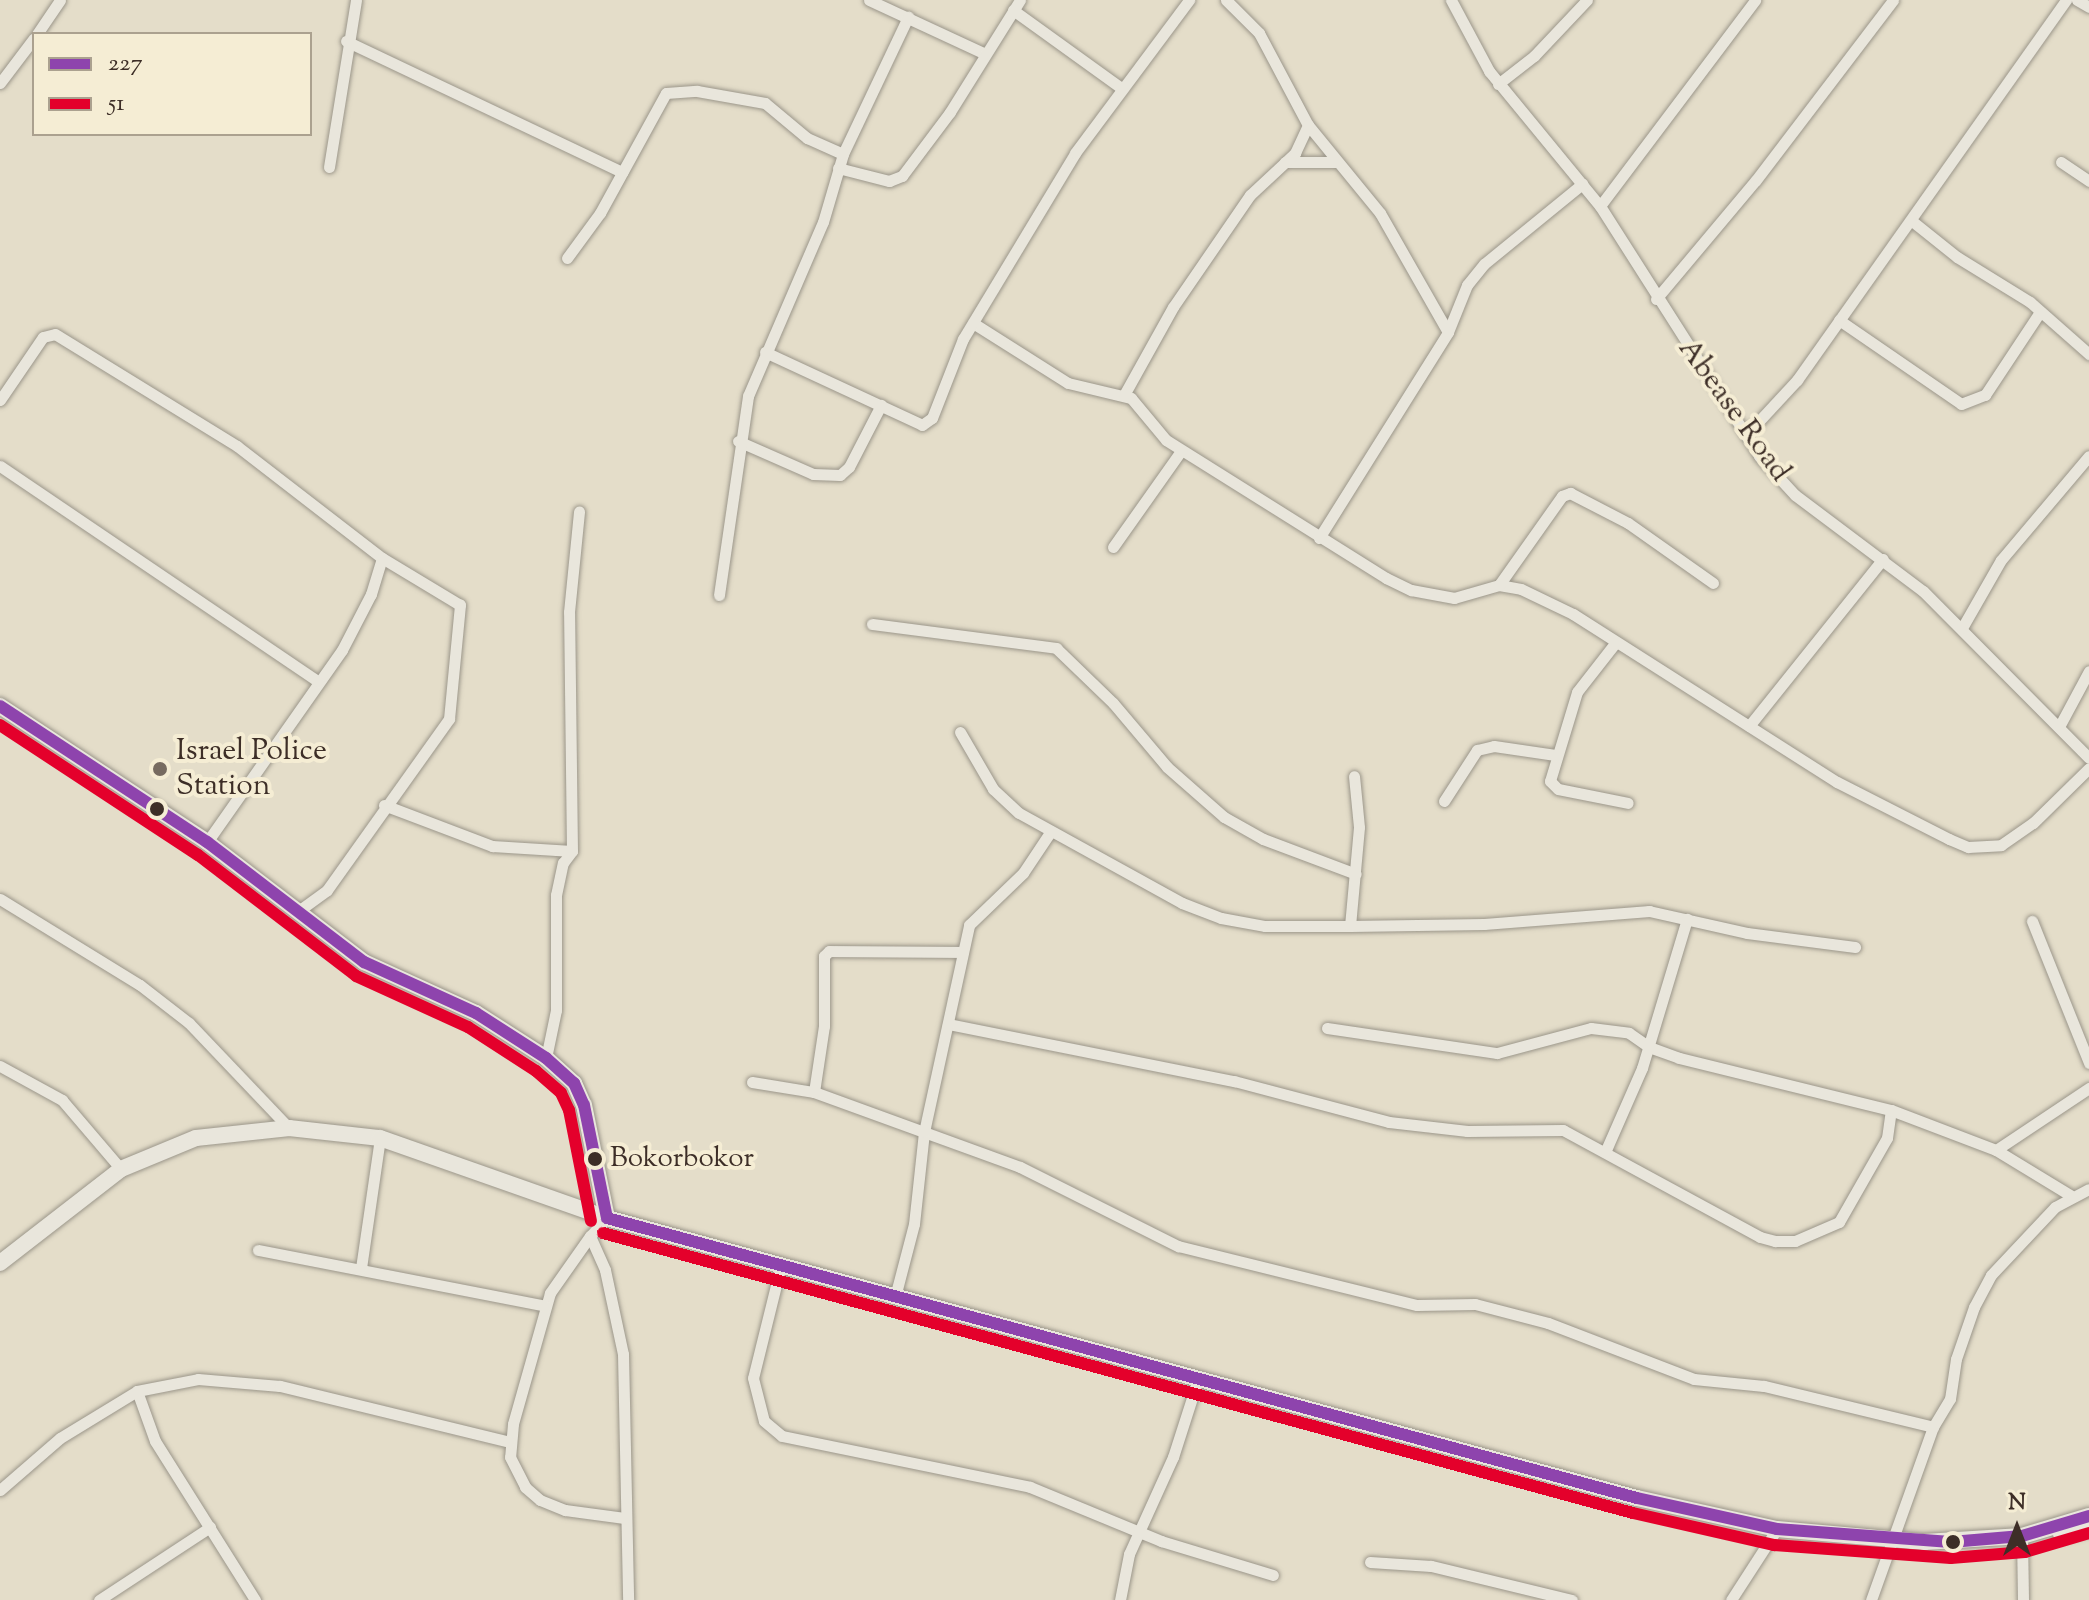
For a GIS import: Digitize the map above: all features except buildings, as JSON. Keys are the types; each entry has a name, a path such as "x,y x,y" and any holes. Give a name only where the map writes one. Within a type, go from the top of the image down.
{"street":[{"path":"38,32 60,0"},
{"path":"329,167 346,41 356,0"},
{"path":"869,0 983,53"},
{"path":"765,352 922,425 932,418 973,323 1075,153 1189,0"},
{"path":"1226,0 1259,33 1308,125 1335,162 1380,213 1448,332"},
{"name":"Abease Road","path":"1451,0 1498,84 1600,206 1656,299 1746,435 1795,495 1883,559 1962,628 2089,758"},
{"path":"1498,84 1534,56 1587,0"},
{"path":"1600,206 1755,0"},
{"path":"1656,299 1756,180 1893,0"},
{"path":"1746,435 1797,380 2066,0"},
{"path":"2077,0 2089,7"},
{"path":"838,168 889,181 902,176 950,112 983,53 1016,5 1121,88"},
{"path":"719,595 738,441 765,352 823,222 843,154 908,17"},
{"path":"0,83 32,40"},
{"path":"346,41 622,172"},
{"path":"567,258 622,172 658,101 680,91 765,103 807,138 843,154"},
{"path":"1124,395 1158,330 1232,220 1261,183 1285,162 1308,125"},
{"path":"1285,162 1335,162"},
{"path":"2061,162 2089,181"},
{"path":"1319,538 1448,332 1467,285 1484,264 1582,184"},
{"path":"1912,221 2040,312 2089,354"},
{"path":"1839,320 1961,404 1985,395 2040,312"},
{"path":"973,323 1053,375 1124,395 1181,451 1319,538 1417,591 1454,598 1499,585 1550,602 1837,782 1968,847 2001,845 2016,836 2089,768"},
{"path":"0,400 43,337 55,334 237,446 382,558 454,597 462,615 449,719 384,805 327,890 297,912"},
{"path":"738,441 813,474 840,475 849,467 881,405"},
{"path":"1113,547 1181,451"},
{"path":"1962,628 2001,560 2089,456"},
{"path":"0,466 319,682"},
{"path":"1499,585 1562,496 1570,493 1628,523 1713,583"},
{"path":"546,1058 556,1010 556,895 563,863 572,851 569,612 579,511"},
{"path":"207,842 319,682 364,609 382,558"},
{"path":"1749,726 1883,559"},
{"path":"872,624 1056,648 1113,703 1167,767 1224,817 1263,839 1356,874"},
{"path":"1616,642 1581,684 1555,755 1551,787 1628,803"},
{"path":"2060,725 2089,671"},
{"path":"0,706 207,842 377,969 465,1007 546,1058 574,1083 584,1105 607,1218"},
{"path":"960,732 1000,798 1051,831 1221,918 1265,926 1484,924 1649,911 1778,939 1855,947"},
{"path":"1444,801 1477,750 1494,746 1555,755"},
{"path":"1350,926 1356,874 1354,776"},
{"path":"384,805 492,846 572,851"},
{"path":"896,1293 914,1224 924,1132 963,952 976,914 1023,873 1051,831"},
{"path":"0,899 140,985 177,1014 220,1051 289,1128"},
{"path":"1606,1150 1649,1047 1687,919"},
{"path":"2032,921 2089,1063"},
{"path":"814,1092 822,1044 824,956 829,951 963,952"},
{"path":"948,1024 1234,1081 1389,1122 1467,1131 1541,1127 1580,1136 1760,1237 1795,1241 1839,1222 1858,1197 1887,1138 1891,1110"},
{"path":"1327,1028 1509,1053 1605,1028 1629,1033 1649,1047 1891,1110 1996,1150 2070,1195"},
{"path":"0,1066 62,1100 121,1169"},
{"path":"752,1082 814,1092 1059,1183 1178,1246 1417,1305 1475,1304 1548,1323 1675,1373 1764,1386 1933,1427"},
{"path":"1996,1150 2089,1088"},
{"path":"0,1263 121,1169 196,1138 289,1128 380,1138 607,1218 896,1293 1637,1498 1777,1529 1889,1541 2029,1534 2055,1536 2089,1528"},
{"path":"361,1268 380,1138"},
{"path":"1871,1600 1889,1541 1933,1427 1950,1399 1969,1320 1991,1275 2070,1195 2089,1189"},
{"path":"607,1218 554,1284 509,1442 515,1473 540,1500 565,1510 624,1518"},
{"path":"590,1236 605,1270 623,1354 628,1600"},
{"path":"258,1250 546,1306"},
{"path":"781,1265 753,1378 764,1421 782,1436 1030,1487 1188,1551 1273,1575"},
{"path":"1120,1600 1129,1554 1143,1531 1199,1376"},
{"path":"0,1490 60,1438 137,1391 198,1379 280,1386 509,1442"},
{"path":"137,1391 155,1441 255,1600"},
{"path":"2029,1534 2089,1516"},
{"path":"99,1600 210,1527"},
{"path":"1731,1600 1777,1529"},
{"path":"2023,1600 2029,1534"},
{"path":"1370,1562 1431,1566 1572,1600"}],"transit line":[{"name":"227","path":"0,706 207,842 364,962 476,1013 546,1058 574,1083 584,1105 607,1218"},
{"name":"51","path":"0,725 198,855 356,976 468,1027 536,1071 561,1093 569,1110 591,1221"},
{"name":"227","path":"607,1218 1637,1498 1777,1529 1951,1542 2022,1536 2089,1516"},
{"name":"51","path":"603,1233 1633,1513 1774,1545 1951,1558 2025,1552 2089,1533"}],"place":[{"name":"Israel Police Station","path":"160,769"},
{"name":"Bokorbokor","path":"595,1159"}]}
